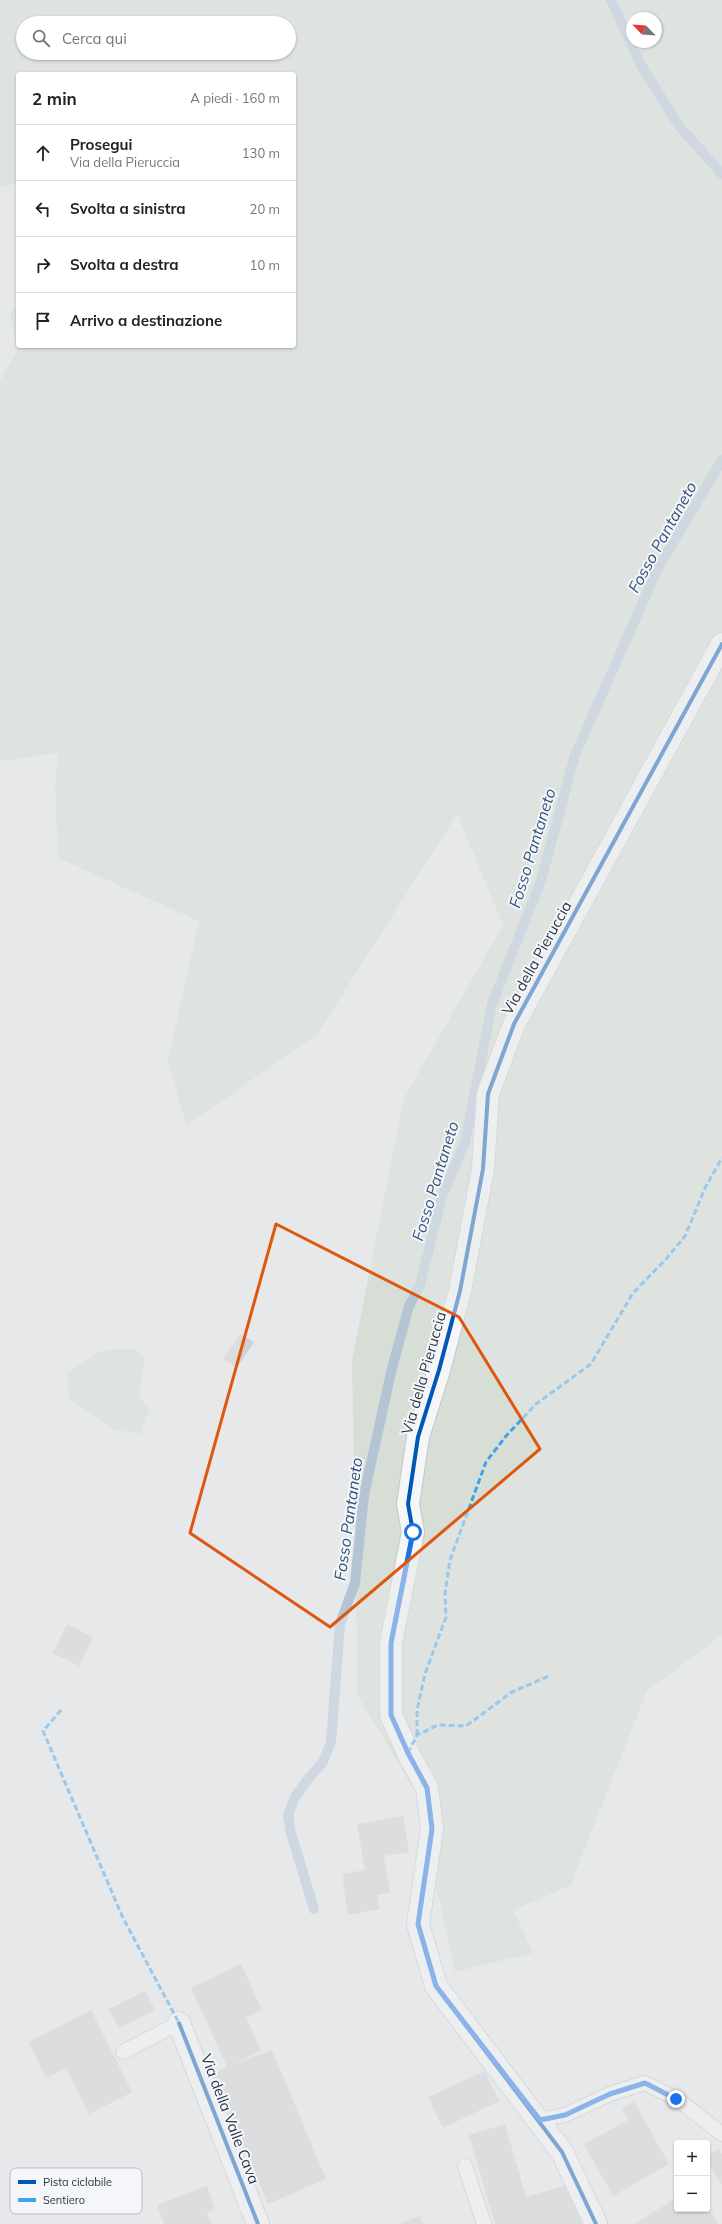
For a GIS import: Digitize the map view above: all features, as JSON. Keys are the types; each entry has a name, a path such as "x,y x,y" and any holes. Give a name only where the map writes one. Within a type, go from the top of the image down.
{"street":[{"name":"Via della Pieruccia","path":"596,2224 562,2152 540,2120 436,1986 418,1924 432,1829 427,1788 408,1753 391,1715 391,1643 413,1532 408,1504 418,1437 439,1370 460,1291 482,1169 488,1094 514,1024 722,644"},
{"name":"Via della Valle Cava","path":"179,2023 258,2224"}],"lane":[{"path":"123,2052 179,2023"},
{"path":"540,2120 565,2115 610,2094 645,2083 676,2099 722,2134"},
{"path":"465,2166 484,2224"}],"highlighted area":[{"path":"276,1224 459,1317 540,1449 330,1627 190,1533"}],"shaded area":[{"path":"0,0 722,0 722,1635 647,1691 570,1886 513,1910 533,1953 455,1972 415,1791 358,1696 352,1360 404,1098 503,925 457,814 316,1036 186,1125 168,1061 199,921 58,858 55,785 59,753 0,761 0,381 17,350 17,348 296,348 296,72 16,72 16,183 0,187"},
{"path":"16,305 16,345 10,314"},
{"path":"115,1349 135,1349 145,1358 139,1397 150,1409 140,1434 113,1429 69,1399 67,1374 95,1354"}],"building":[{"path":"240,1334 254,1342 237,1368 223,1359"},
{"path":"67,1624 93,1637 79,1666 53,1653"},
{"path":"403,1816 409,1852 384,1856 390,1892 377,1895 380,1909 348,1915 342,1874 365,1870 357,1824"},
{"path":"241,1964 262,2010 246,2017 261,2051 230,2065 272,2050 326,2179 268,2204 213,2075 227,2066 191,1988"},
{"path":"145,1991 155,2010 119,2028 109,2009"},
{"path":"91,2010 132,2092 89,2114 66,2068 46,2078 29,2042"},
{"path":"485,2071 499,2101 443,2128 428,2097"},
{"path":"634,2102 669,2164 613,2196 584,2144 628,2120 622,2109"},
{"path":"505,2124 526,2197 571,2184 582,2224 495,2224 469,2135"},
{"path":"719,2149 722,2154 722,2185 710,2166 710,2155"},
{"path":"207,2186 215,2210 207,2213 211,2224 164,2224 157,2205"},
{"path":"674,2199 674,2212 710,2212 710,2210 719,2224 635,2224"},
{"path":"420,2216 424,2224 399,2224"}],"waterway":[{"path":"611,0 641,65 679,126 722,174"},
{"name":"Fosso Pantaneto","path":"314,1909 291,1833 288,1815 295,1797 307,1780 323,1762 331,1742 340,1624 355,1583 364,1495 392,1368 409,1306 420,1285 442,1197 465,1142 492,1004 541,881 575,755 658,568 722,460"}],"marked path":[{"path":"417,1735 417,1710 425,1674 446,1617 445,1593 450,1560 486,1462 506,1436 536,1404 591,1364 633,1293 666,1259 685,1236 705,1188 722,1158"},
{"path":"408,1753 417,1735 438,1725 466,1726 512,1692 549,1676"},
{"path":"61,1710 43,1731 123,1918 179,2023"}],"cycle path":[{"path":"596,2224 562,2152 436,1986 418,1924 432,1829 427,1788 408,1753 391,1715 391,1643 413,1532 408,1504 418,1437 439,1370 460,1291 483,1169 488,1094 514,1024 722,644"},
{"path":"179,2023 258,2224"}],"route":[{"path":"413,1532 391,1643 391,1715 408,1753 427,1788 432,1829 418,1924 436,1986 540,2120 565,2115 610,2094 645,2083 676,2099"}]}
